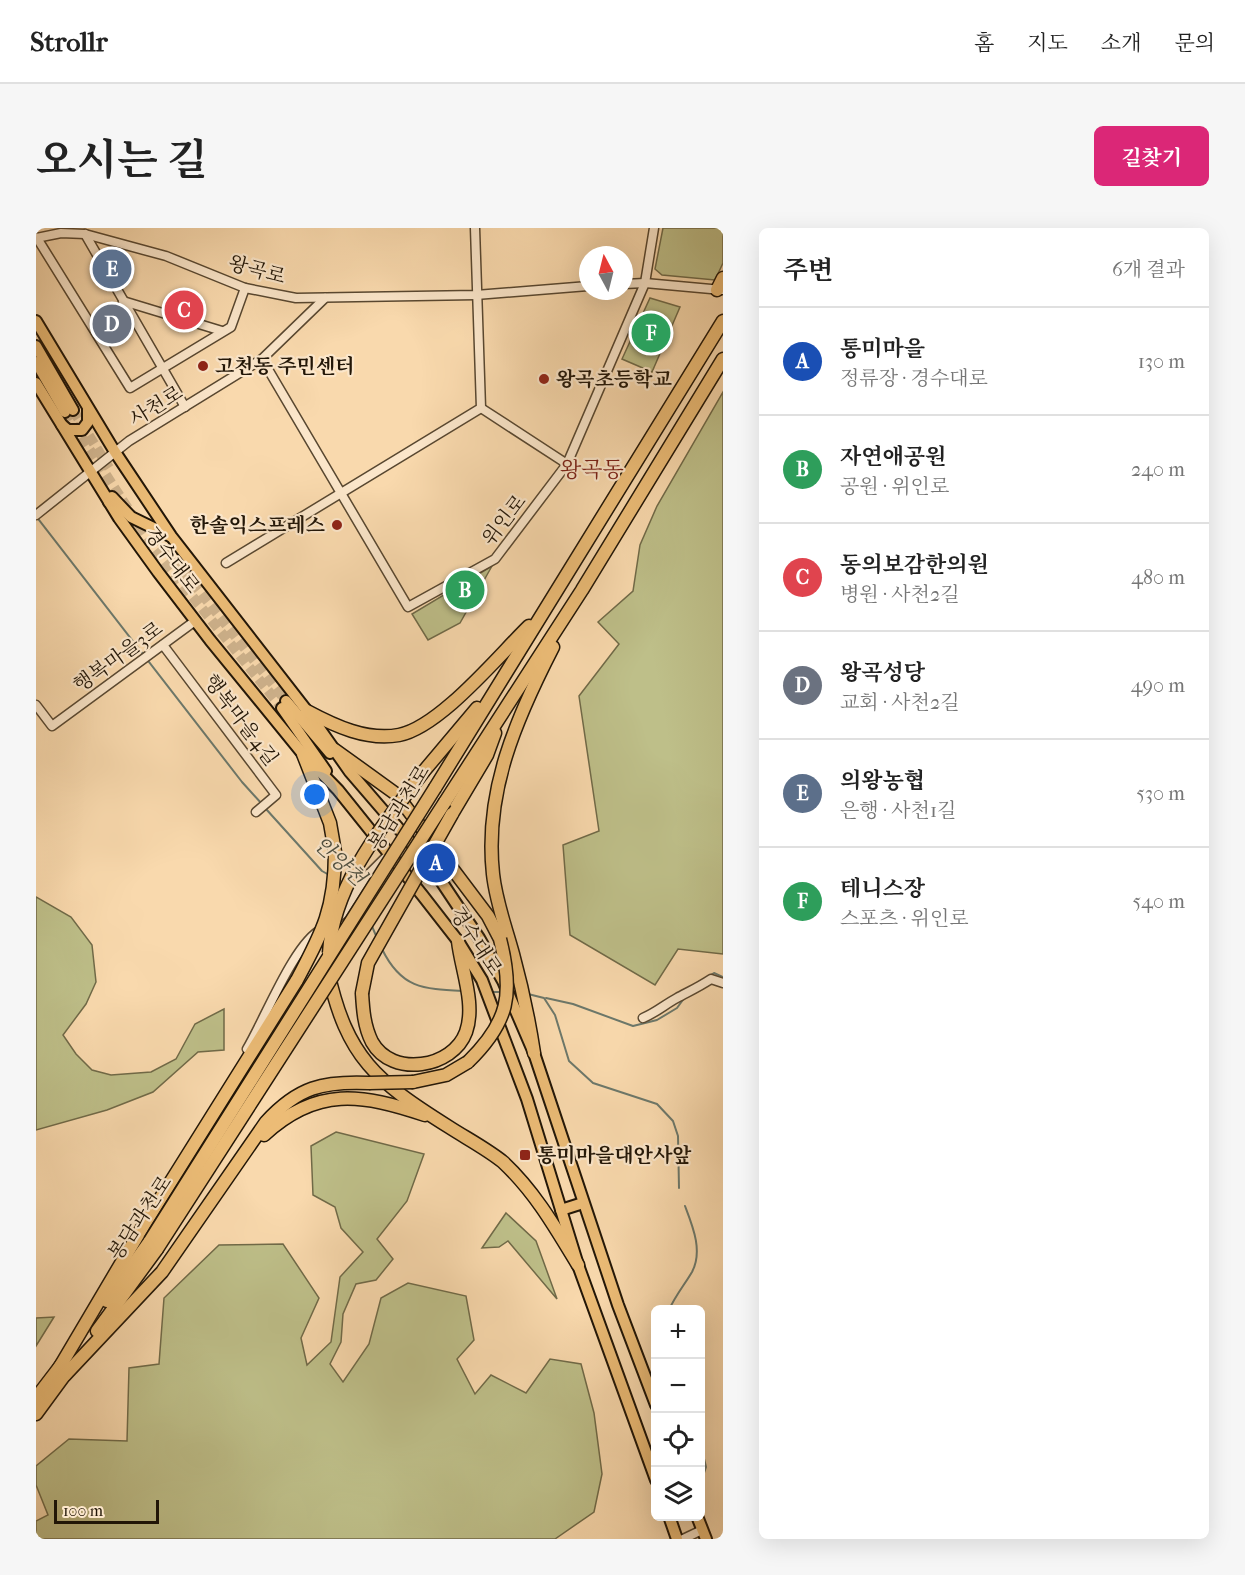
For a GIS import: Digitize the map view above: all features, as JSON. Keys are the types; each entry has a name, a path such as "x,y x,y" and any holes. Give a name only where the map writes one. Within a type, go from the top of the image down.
{"highway":[{"path":"720,290 723,278"},
{"name":"봉담과천로","path":"153,1245 723,321"},
{"name":"봉담과천로","path":"36,1414 62,1372 153,1245 445,802 582,590 723,359"},
{"path":"534,1053 525,999 493,876 491,845 495,799 506,751 525,701 582,590"},
{"path":"307,711 355,733 400,735 423,724 449,705 544,611"},
{"path":"503,677 424,771 384,824 351,878 337,913 329,943 328,972 335,1003 355,1049 370,1070 435,1118 501,1160 543,1206 578,1265"},
{"path":"458,941 468,996 466,1031 455,1050 440,1060 414,1065 386,1056 373,1044 364,1021 362,993 368,963 487,755 505,707"},
{"path":"62,1372 170,1261 266,1122 292,1097 326,1083 413,1082 446,1075 468,1062 487,1043 501,1019 509,987 501,939 481,907 396,794 335,750"},
{"path":"62,1372 145,1223 297,980 322,930 333,898 335,852 330,823 303,754"},
{"path":"248,1149 279,1121 299,1108 335,1098 375,1100 435,1118"},
{"name":"봉담과천로","path":"36,1398 62,1372"}],"main road":[{"name":"경수대로","path":"36,321 115,452 171,536 307,711 350,772 431,866 479,938 511,997 534,1053 583,1203 651,1391"},
{"path":"36,346 69,411 36,362"},
{"name":"경수대로","path":"36,383 110,505 195,621 303,754 338,790 458,941 482,980 527,1099 578,1265 651,1467"},
{"path":"60,423 68,430 82,430 88,422 88,408"},
{"path":"110,505 110,496 131,517 171,536"},
{"path":"338,790 284,704 350,772"},
{"path":"561,1210 583,1203"},
{"path":"671,1521 677,1539"}],"street":[{"path":"475,228 481,408"},
{"name":"위인로","path":"262,359 408,607 495,559 567,464 645,283 654,228"},
{"name":"왕곡로","path":"36,238 61,233 85,234 166,256 245,288 296,298 476,295 579,287"},
{"path":"85,234 185,407"},
{"path":"36,238 130,388 231,327 245,288"},
{"path":"633,284 720,290"},
{"name":"사천로","path":"36,516 91,474 115,452 262,359 325,298"},
{"path":"123,301 222,331"},
{"path":"481,408 567,464"},
{"path":"226,563 481,408"},
{"name":"행복마을3로","path":"36,705 52,726 195,621"},
{"name":"행복마을4길","path":"163,645 276,795 256,812"},
{"path":"172,1175 263,1022 297,955 311,934 342,914 365,878 389,855"},
{"path":"643,1018 660,1012 677,998 687,995 711,979 723,983"},
{"path":"683,1539 704,1534"}],"green space":[{"path":"663,228 723,228 723,263 715,280 662,275 655,269"},
{"path":"650,298 680,307 652,372 622,359"},
{"path":"723,392 723,954 678,949 655,985 570,935 563,845 599,831 579,696 619,644 598,622 633,591 640,545 657,506"},
{"path":"492,566 460,623 428,640 412,614"},
{"path":"36,897 71,917 92,945 96,982 86,1004 63,1035 76,1054 92,1070 111,1075 151,1072 176,1059 195,1024 224,1009 224,1050 198,1052 153,1092 107,1110 36,1130"},
{"path":"336,1132 424,1154 407,1201 377,1239 393,1259 376,1280 356,1284 343,1314 341,1342 330,1364 343,1382 369,1344 381,1298 408,1283 466,1296 474,1340 457,1359 475,1394 491,1375 526,1393 550,1359 581,1364 594,1413 602,1474 594,1512 555,1539 36,1539 36,1521 48,1515 36,1485 36,1466 69,1439 127,1441 129,1368 159,1364 164,1298 219,1245 283,1244 319,1298 301,1338 307,1365 331,1342 340,1277 363,1252 341,1228 335,1207 313,1195 311,1146"},
{"path":"506,1213 536,1241 557,1299 508,1241 499,1247 482,1248"},
{"path":"54,1317 36,1346 36,1318"}],"waterway":[{"name":"안양천","path":"36,516 242,782 262,804"},
{"name":"안양천","path":"266,809 322,871 331,876"},
{"name":"안양천","path":"371,924 377,938"},
{"name":"안양천","path":"382,949 397,972 414,984 436,989 463,991"},
{"path":"709,976 714,973 723,977"},
{"name":"안양천","path":"490,992 502,992"},
{"name":"안양천","path":"528,994 544,998 555,1015 569,1061 593,1083 657,1104 673,1121 678,1136 679,1188"},
{"path":"546,998 573,1004 633,1026 657,1020 677,1008 685,997"},
{"name":"안양천","path":"672,1305 692,1272 697,1256 696,1239 685,1206"},
{"name":"안양천","path":"705,1463 705,1470"}],"tunnel":[{"path":"73,410 109,468"},
{"path":"65,412 155,550 282,708"},
{"path":"146,523 286,701"}],"place":[{"name":"의왕농협","path":"112,269"},
{"name":"동의보감한의원","path":"184,310"},
{"name":"왕곡성당","path":"112,324"},
{"name":"테니스장","path":"651,333"},
{"name":"고천동 주민센터","path":"203,366"},
{"name":"왕곡초등학교","path":"544,379"},
{"name":"한솔익스프레스","path":"337,525"},
{"name":"자연애공원","path":"465,590"},
{"name":"통미마을","path":"436,863"},
{"name":"통미마을대안사앞","path":"525,1155"}],"district":[{"name":"왕곡동","path":"592,470"}]}
